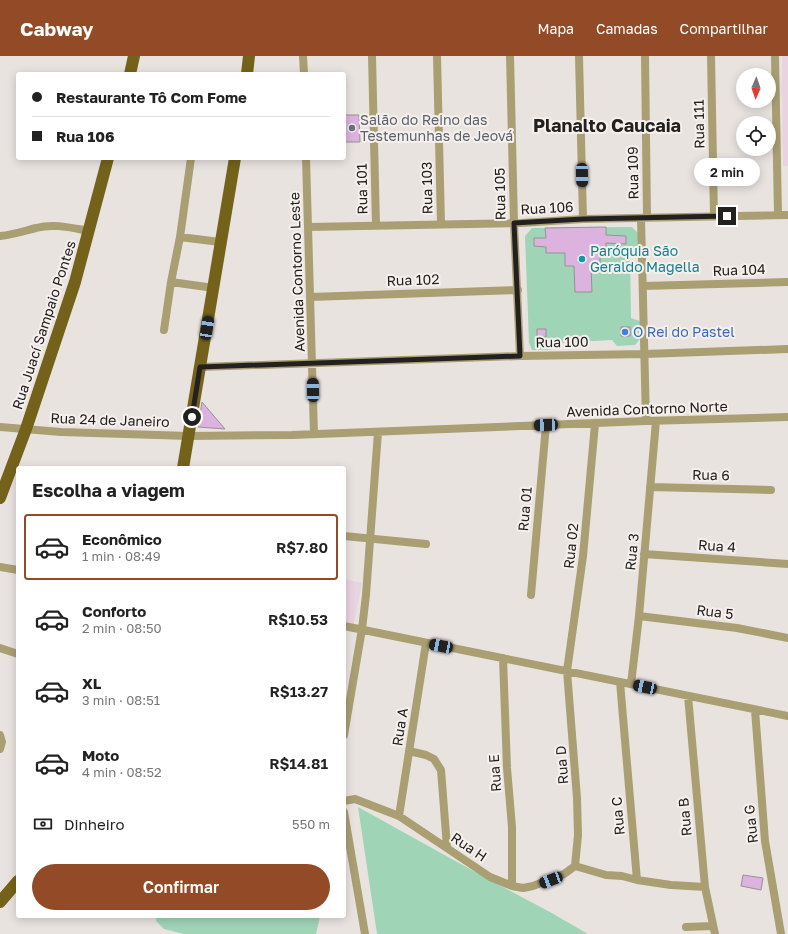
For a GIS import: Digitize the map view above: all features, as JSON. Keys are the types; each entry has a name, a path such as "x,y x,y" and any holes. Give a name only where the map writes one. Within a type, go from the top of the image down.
{"main road":[{"path":"130,72 134,56"},
{"path":"247,72 249,56"},
{"name":"Rua Juací Sampaio Pontes","path":"0,498 26,429 75,282 107,160"},
{"path":"183,466 235,160"},
{"path":"0,902 16,883"}],"street":[{"path":"303,56 304,72"},
{"name":"Rua 101","path":"372,56 376,225"},
{"name":"Rua 103","path":"437,56 441,224"},
{"name":"Rua 105","path":"510,56 514,223 520,356"},
{"path":"579,56 583,219"},
{"name":"Rua 109","path":"645,56 643,286 646,421"},
{"name":"Rua 111","path":"711,56 714,216"},
{"path":"775,56 778,215"},
{"path":"164,330 171,282 180,237 191,160"},
{"name":"Avenida Contorno Leste","path":"306,160 314,434"},
{"name":"Rua 106","path":"308,227 514,223 583,219 788,214"},
{"path":"0,236 36,228 54,226 89,232"},
{"path":"180,237 220,242"},
{"path":"171,282 214,288"},
{"name":"Rua 104","path":"643,286 788,282"},
{"name":"Rua 102","path":"310,297 518,290"},
{"name":"Rua 100","path":"200,367 520,356 645,354 788,349"},
{"name":"Avenida Contorno Norte","path":"314,434 788,417"},
{"name":"Rua 3","path":"631,684 639,616 656,422"},
{"name":"Rua 02","path":"567,671 583,556 595,424"},
{"name":"Rua 01","path":"531,596 546,425"},
{"name":"Rua 24 de Janeiro","path":"0,426 60,432 189,436 314,434"},
{"path":"346,723 362,629 368,575 378,432"},
{"name":"Rua 6","path":"650,487 771,490"},
{"path":"346,536 426,544"},
{"name":"Rua 4","path":"644,554 788,564"},
{"path":"0,567 16,570"},
{"name":"Rua 5","path":"639,616 737,628 788,638"},
{"path":"346,626 788,716"},
{"name":"Rua A","path":"399,816 426,643"},
{"path":"0,648 16,653"},
{"name":"Rua E","path":"503,658 507,768 512,827 512,886"},
{"name":"Rua D","path":"567,671 577,798 578,835 575,862"},
{"name":"Rua C","path":"620,682 637,880"},
{"name":"Rua B","path":"688,696 705,887 714,930"},
{"name":"Rua G","path":"755,710 765,841 781,934"},
{"path":"0,735 2,742 0,749"},
{"path":"410,751 426,755 434,759 441,770 447,848"},
{"name":"Rua H","path":"346,801 355,799 399,816 490,877 512,886 523,888 533,886 564,874 575,862"},
{"path":"346,824 365,934"},
{"path":"575,862 606,875 622,876 637,880 671,885 705,887"},
{"path":"686,927 714,930"}],"shaded area":[{"path":"782,56 788,56 788,166 783,166"},
{"path":"346,579 362,583 354,624 346,622"}],"green space":[{"path":"632,227 638,233 639,249 630,254 631,318 640,321 640,339 635,345 617,346 612,340 555,343 551,350 532,350 529,343 525,236 532,228"},
{"path":"358,807 550,912 588,934 377,934"},
{"path":"157,918 320,918 316,934 184,934 164,929 156,921"}],"building":[{"name":"Salão do Reino das Testemunhas de Jeová","path":"346,115 359,115 360,142 346,142"},
{"name":"Paróquia São Geraldo Magella","path":"606,227 606,235 626,236 626,244 606,243 606,251 600,252 600,265 591,266 592,292 575,292 574,266 565,266 565,253 546,253 546,247 534,246 534,238 546,238 545,228"},
{"name":"O Rei do Pastel","path":"621,327 630,327 630,336 621,336"},
{"path":"537,329 546,329 546,337 537,337"},
{"path":"202,402 225,429 198,427"},
{"path":"743,875 763,878 761,890 741,886"}],"place":[{"name":"Salão do Reino das Testemunhas de Jeová","path":"352,128"},
{"name":"Paróquia São Geraldo Magella","path":"582,259"},
{"name":"O Rei do Pastel","path":"625,332"}],"district":[{"name":"Planalto Caucaia","path":"607,126"}],"route":[{"path":"192,417 200,367 520,356 514,223 583,219 727,216"}]}
